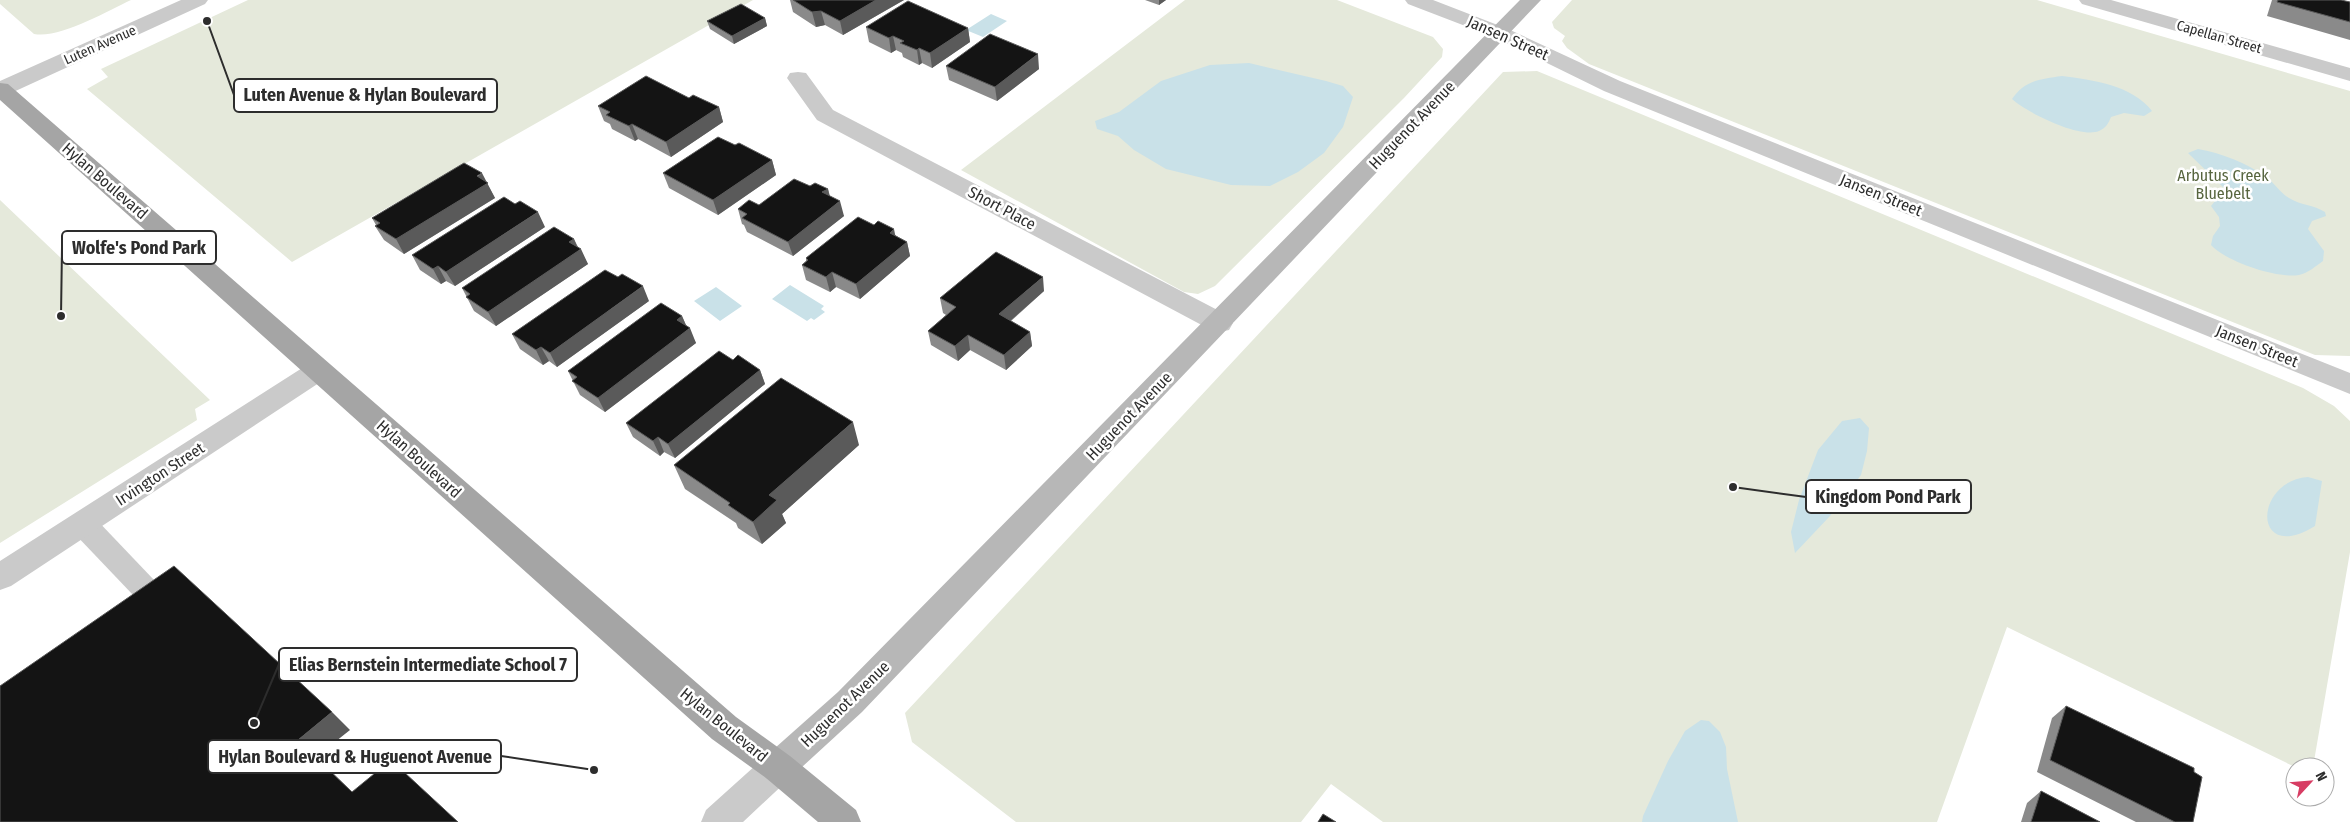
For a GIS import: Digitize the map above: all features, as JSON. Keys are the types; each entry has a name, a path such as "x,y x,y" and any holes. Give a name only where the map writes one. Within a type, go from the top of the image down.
{"main road":[{"name":"Hylan Boulevard","path":"0,89 717,721 778,767 844,822"}],"street":[{"name":"Luten Avenue","path":"0,89 198,0"},
{"name":"Jansen Street","path":"1415,0 1501,33 1612,86 2350,384"},
{"name":"Huguenot Avenue","path":"718,822 850,702 1531,0"},
{"name":"Capellan Street","path":"2088,0 2350,75"},
{"name":"Short Place","path":"798,78 825,116 1220,322"},
{"name":"Irvington Street","path":"0,577 319,370"}],"lane":[{"path":"83,524 144,588"}],"green space":[{"path":"0,0 131,0 70,28 45,34 34,34 0,4"},
{"path":"248,0 753,0 292,262 87,89 108,77 101,69"},
{"path":"1185,0 1337,0 1433,37 1443,49 1442,57 1404,98 1215,286 1198,294 1184,292 961,170"},
{"name":"Arbutus Creek Bluebelt","path":"1572,0 2037,0 2350,91 2350,356 2315,355 1589,64 1567,48 1562,41 1565,36 1554,28 1552,22"},
{"path":"1537,71 2303,388 2334,406 2350,421 2350,552 2315,757 2285,757 2285,762 2007,627 1937,822 1383,822 1331,784 1301,822 1016,822 912,742 905,713 1503,72"},
{"path":"0,200 210,400 195,409 197,420 0,543"}],"water":[{"path":"991,14 1007,21 983,37 966,30"},
{"path":"1249,63 1343,86 1353,97 1343,127 1324,153 1298,172 1270,186 1231,185 1166,169 1134,150 1118,136 1097,129 1095,121 1119,112 1161,81 1210,65"},
{"path":"2062,76 2111,85 2134,95 2152,111 2144,116 2124,113 2111,117 2103,129 2090,132 2067,128 2054,123 2029,111 2012,99 2028,84"},
{"path":"2198,149 2216,153 2242,163 2266,177 2289,198 2325,212 2326,216 2312,221 2308,229 2324,251 2323,261 2302,274 2289,276 2252,268 2239,263 2211,245 2213,236 2220,226 2219,217 2211,206 2225,189 2188,153"},
{"path":"790,285 824,306 821,309 825,312 814,320 811,318 807,321 772,299"},
{"path":"716,287 742,306 720,321 694,301"},
{"path":"1860,418 1869,428 1867,451 1861,475 1830,516 1795,553 1791,532 1799,500 1818,450 1842,421"},
{"path":"2308,477 2322,481 2315,526 2294,535 2280,535 2271,529 2267,518 2269,505 2277,492 2290,482"},
{"path":"1701,720 1709,721 1720,732 1726,747 1727,769 1738,822 1642,822 1668,761 1685,731"}],"building":[{"path":"793,0 876,0 840,21 821,11 812,12"},
{"path":"2278,0 2341,0 2350,2 2350,22 2277,2"},
{"path":"908,1 968,28 930,53 919,48 917,50 900,43 904,41 893,36 889,38 866,27"},
{"path":"741,4 765,18 732,36 707,21"},
{"path":"990,34 1038,54 995,87 946,66"},
{"path":"646,76 689,98 693,95 719,107 666,142 632,124 629,126 606,115 610,112 598,106"},
{"path":"718,137 735,145 739,143 772,160 713,200 663,173"},
{"path":"464,163 482,173 477,176 488,183 396,239 375,226 380,223 372,218"},
{"path":"794,179 810,186 815,183 828,189 822,192 840,201 788,242 742,218 747,214 738,209 749,200 759,205"},
{"path":"504,197 515,204 520,201 538,212 446,272 438,266 433,269 412,255"},
{"path":"858,217 874,225 878,221 894,229 890,233 907,242 856,284 832,272 826,277 802,265 808,260 806,258"},
{"path":"554,227 574,239 569,242 581,249 488,312 466,297 470,294 462,288"},
{"path":"996,252 1043,277 999,314 1030,332 1004,355 968,335 955,346 928,331 956,307 940,298"},
{"path":"605,270 618,277 622,274 643,286 550,353 541,347 536,350 512,334"},
{"path":"661,303 682,316 677,320 690,328 598,398 572,381 577,377 568,371"},
{"path":"719,351 733,360 738,355 760,370 668,444 658,437 653,441 626,423"},
{"path":"781,378 853,422 769,495 777,500 753,522 728,505 730,503 674,465"},
{"path":"174,566 332,712 298,740 352,792 391,760 458,822 0,822 0,686"},
{"path":"2066,706 2194,768 2194,772 2202,777 2193,822 2175,822 2050,760"},
{"path":"2041,791 2100,822 2031,822"},
{"path":"1323,814 1336,822 1318,822"}],"place":[{"name":"Luten Avenue & Hylan Boulevard","path":"207,21"},
{"name":"Wolfe's Pond Park","path":"61,316"},
{"name":"Kingdom Pond Park","path":"1733,487"},
{"name":"Elias Bernstein Intermediate School 7","path":"254,723"},
{"name":"Hylan Boulevard & Huguenot Avenue","path":"594,770"}]}
